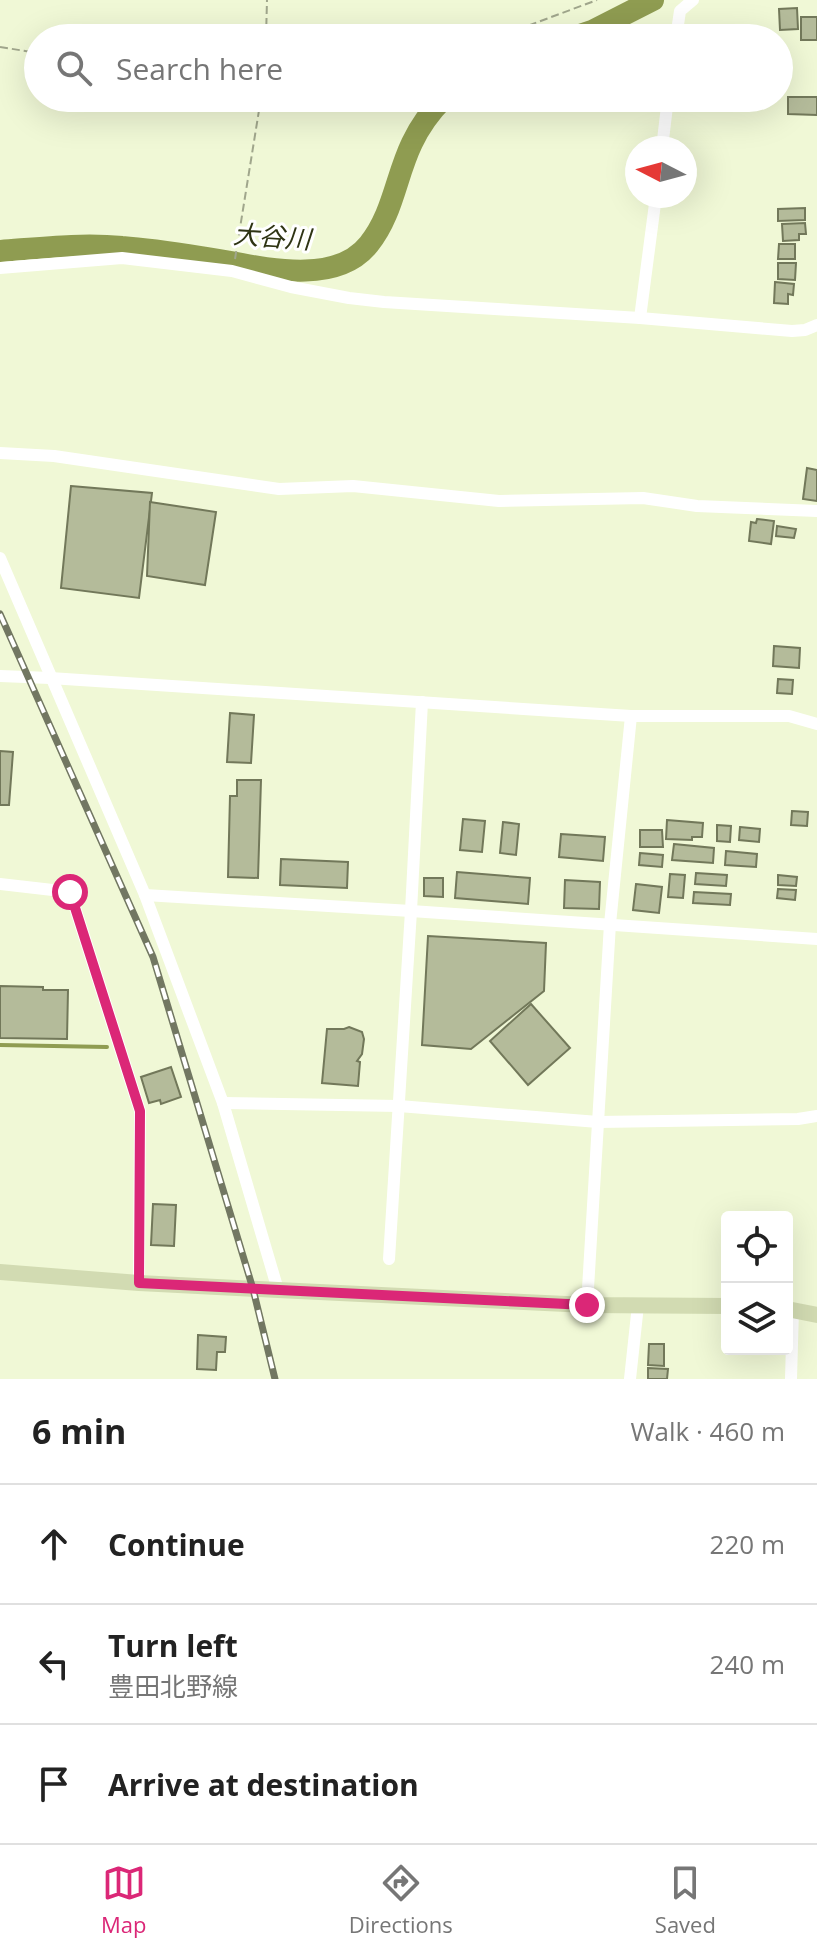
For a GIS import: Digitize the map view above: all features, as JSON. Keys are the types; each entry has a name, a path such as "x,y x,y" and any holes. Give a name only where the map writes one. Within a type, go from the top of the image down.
{"main road":[{"path":"0,1272 139,1283 587,1305 721,1306"},
{"path":"793,1310 817,1315"}],"street":[{"path":"678,24 680,11 693,0"},
{"path":"663,136 666,112"},
{"path":"640,318 654,208"},
{"path":"0,268 122,258 232,271 291,287 361,300 792,331 817,325"},
{"path":"0,453 54,456 279,489 353,486 499,501 643,498 697,506 817,511"},
{"path":"0,558 145,895 223,1103 278,1290"},
{"path":"0,676 631,716 789,716 817,724"},
{"path":"389,1259 422,702"},
{"path":"587,1305 610,924 631,716"},
{"path":"0,884 70,892 140,1111 139,1283"},
{"path":"145,895 815,938"},
{"path":"223,1103 399,1106 598,1122 798,1119 817,1116"},
{"path":"630,1379 638,1305"},
{"path":"791,1355 791,1379"}],"path":[{"path":"266,24 267,0"},
{"path":"533,24 597,0"},
{"path":"0,47 24,51"},
{"path":"233,266 259,112"}],"building":[{"path":"797,8 798,29 793,29 793,24 780,24 779,9"},
{"path":"801,17 817,17 817,40 801,40"},
{"path":"793,97 817,97 817,115 788,114 793,112"},
{"path":"805,208 805,220 778,221 778,209"},
{"path":"805,223 806,234 799,234 799,240 783,241 782,224"},
{"path":"779,244 795,244 795,259 778,259"},
{"path":"778,263 796,263 795,280 778,279"},
{"path":"775,282 794,284 793,295 788,294 788,304 774,303"},
{"path":"807,468 817,470 817,501 803,499"},
{"path":"71,486 152,493 139,598 61,588"},
{"path":"150,502 216,512 205,585 147,576"},
{"path":"757,519 774,521 771,544 749,541 751,522 756,523"},
{"path":"777,526 796,529 794,538 776,536"},
{"path":"774,646 800,648 799,668 773,666"},
{"path":"778,679 793,680 792,694 777,693"},
{"path":"230,713 254,715 251,763 227,762"},
{"path":"0,751 13,752 9,805 0,805"},
{"path":"237,780 261,780 258,878 228,877 230,796 237,796"},
{"path":"792,811 808,812 807,826 791,825"},
{"path":"463,819 485,821 482,852 460,850"},
{"path":"667,820 703,823 702,837 692,837 692,840 666,839"},
{"path":"503,822 519,824 516,855 500,853"},
{"path":"717,825 731,826 730,842 717,841"},
{"path":"740,827 760,829 759,842 739,840"},
{"path":"640,830 662,830 663,847 640,847"},
{"path":"561,834 605,837 603,861 559,857"},
{"path":"674,844 714,848 713,863 672,860"},
{"path":"726,851 757,854 756,867 725,865"},
{"path":"640,853 663,855 662,867 639,865"},
{"path":"281,859 348,862 347,888 280,885"},
{"path":"457,872 530,878 528,904 455,898"},
{"path":"696,873 727,875 726,886 695,884"},
{"path":"670,874 685,875 683,898 668,897"},
{"path":"778,875 797,877 796,886 778,885"},
{"path":"424,878 443,878 443,897 424,896"},
{"path":"565,880 600,882 599,909 564,908"},
{"path":"636,884 662,887 659,913 633,910"},
{"path":"778,889 796,890 795,900 777,898"},
{"path":"694,892 731,894 730,905 693,903"},
{"path":"428,936 546,943 544,991 471,1049 422,1045"},
{"path":"0,986 68,990 67,1039 0,1038"},
{"path":"531,1004 570,1048 528,1085 490,1041"},
{"path":"349,1027 362,1032 364,1039 362,1054 357,1061 360,1062 358,1086 322,1083 327,1029"},
{"path":"171,1067 181,1097 161,1104 160,1100 149,1103 141,1077"},
{"path":"153,1204 176,1205 174,1246 151,1245"},
{"path":"198,1335 226,1337 225,1352 217,1352 216,1370 197,1369"},
{"path":"649,1344 664,1344 664,1366 648,1365"},
{"path":"648,1368 668,1369 667,1379 648,1379"}],"waterway":[{"name":"大谷川","path":"606,24 653,0"},
{"name":"大谷川","path":"0,251 107,246 162,251 266,268 313,270 334,266 353,258 377,232 412,143 432,112"},
{"path":"0,1045 107,1047"}],"railway":[{"path":"0,614 153,957 253,1289 275,1379"}],"route":[{"path":"70,892 140,1111 139,1283 587,1305"}]}
